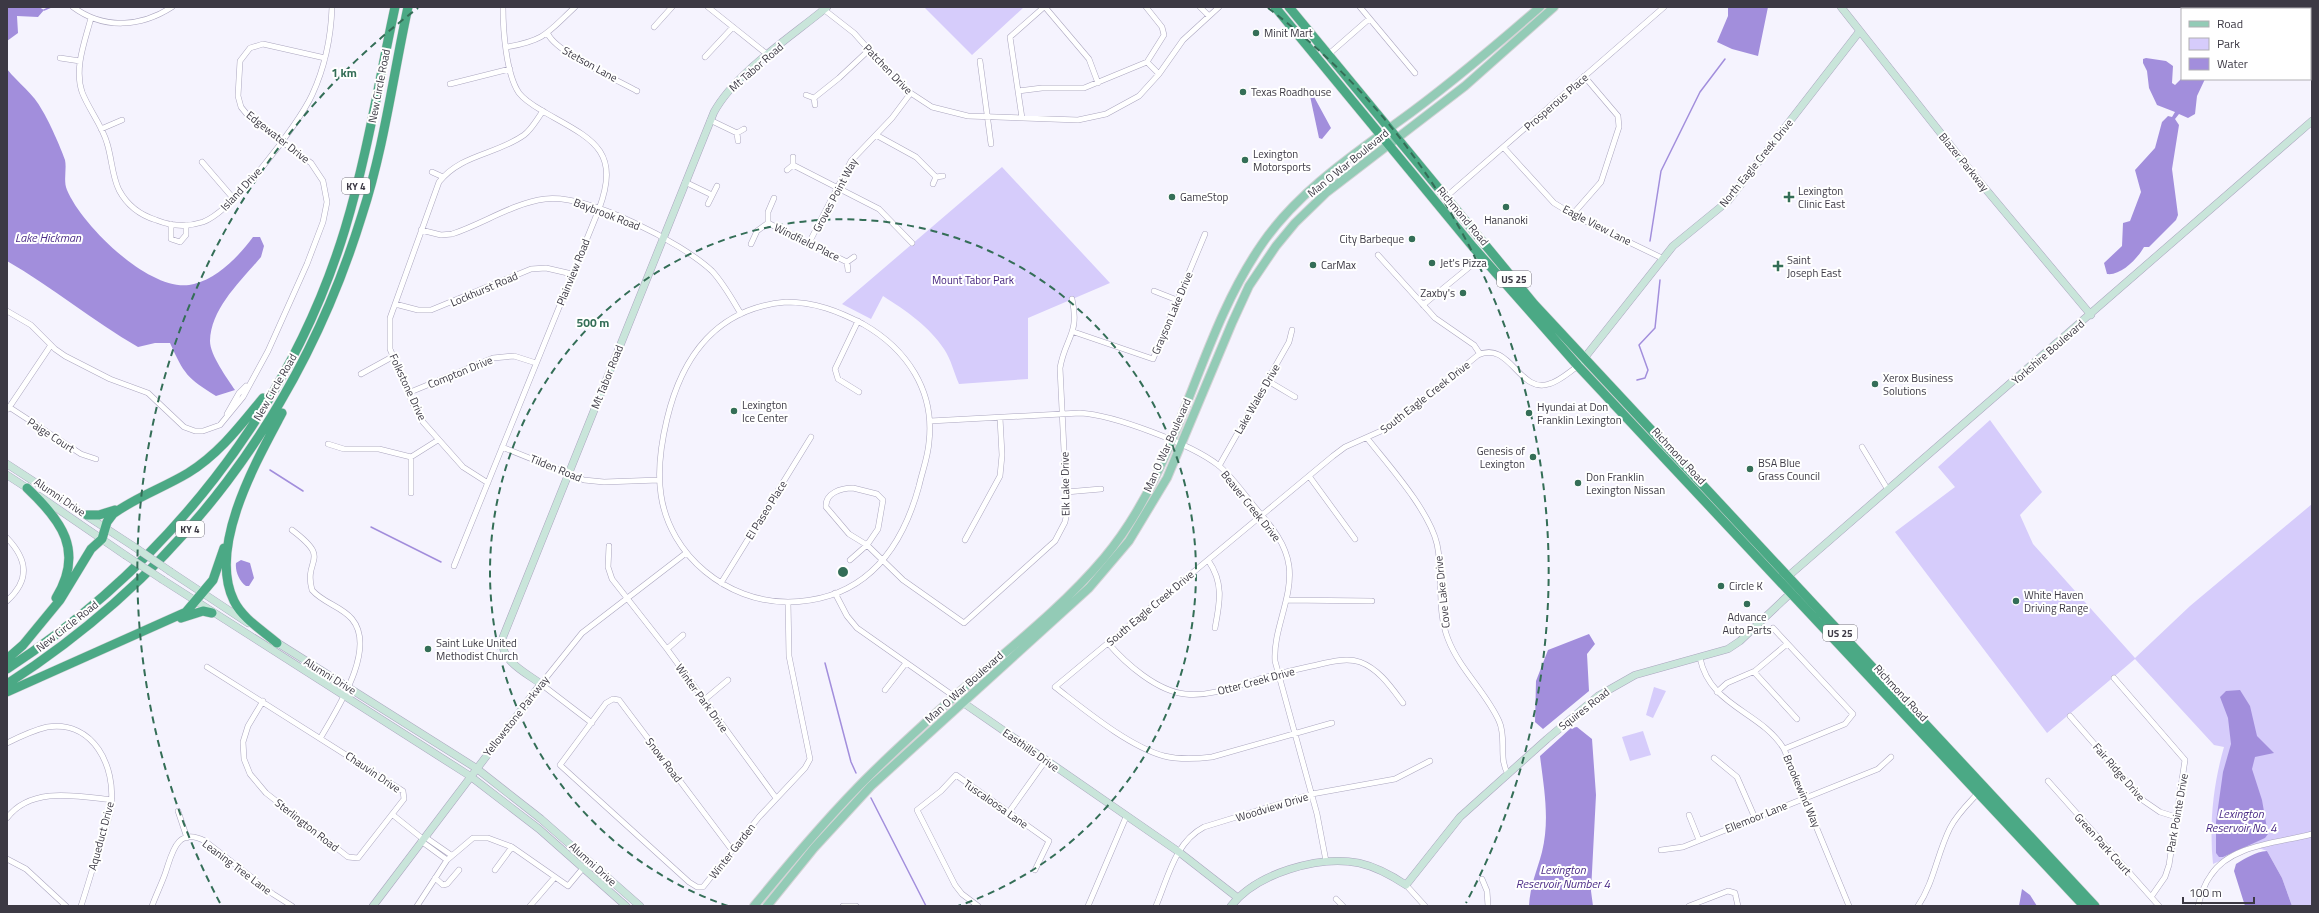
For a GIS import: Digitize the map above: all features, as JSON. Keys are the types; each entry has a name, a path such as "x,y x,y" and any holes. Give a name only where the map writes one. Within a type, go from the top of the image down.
{"highway":[{"name":"New Circle Road","path":"7,669 50,640 95,604 172,530 228,460 263,407 291,358 310,319 344,230 361,169 395,7"},
{"name":"New Circle Road","path":"7,684 38,664 97,619 146,575 186,533 221,491 273,416 320,328 349,256 363,212 408,7"},
{"name":"Richmond Road","path":"1275,7 1487,263 1982,790 2096,906"},
{"name":"Richmond Road","path":"1289,7 1398,137 1581,362"},
{"path":"7,692 160,625 186,612 195,602 201,592 213,580 249,476 296,384 320,328"},
{"path":"7,658 51,614 91,549 102,539 105,527 113,514 188,473 219,450 266,395 291,358"},
{"path":"7,658 36,625 57,595 66,576 68,561 67,544 60,524 49,509 27,488"},
{"path":"87,516 99,516 129,504"},
{"path":"235,514 226,561 230,592 234,601 247,618 277,643"},
{"path":"160,625 199,612 212,613"},
{"name":"Richmond Road","path":"1982,790 2084,906"}],"main road":[{"name":"Man O War Boulevard","path":"754,906 797,854 849,796 955,697 1064,599 1102,560 1123,534 1147,495 1172,441 1238,284 1264,241 1280,220 1314,188 1472,64 1540,7"},
{"name":"Man O War Boulevard","path":"767,906 824,836 871,786 1060,616 1106,570 1129,541 1151,508 1167,478 1238,308 1268,257 1295,223 1311,207 1398,137 1465,86 1554,7"}],"street":[{"path":"73,7 90,18 112,23 131,23 156,17 172,7"},
{"name":"Island Drive","path":"90,18 80,61 82,93 107,143 116,184 125,199 141,214 170,224 186,225 212,218 234,198 283,142 313,94 325,58 329,39 332,7"},
{"name":"Plainview Road","path":"454,566 599,209 608,181 607,169 602,153 586,136 528,102 520,93 510,69 506,47 503,7"},
{"path":"506,47 536,41 548,34 575,7"},
{"path":"654,27 672,7"},
{"path":"708,7 768,55"},
{"path":"1022,118 1010,37 1044,7 1088,59 1098,83"},
{"path":"1018,91 1042,88 1084,88 1147,62 1164,35 1162,27 1146,7"},
{"path":"1200,7 1209,16"},
{"name":"Patchen Drive","path":"824,8 870,50 910,94 924,103 944,112 968,116 1078,120 1106,114 1139,96 1159,74 1183,40 1219,7"},
{"path":"1360,7 1415,73"},
{"name":"Prosperous Place","path":"1446,196 1504,148 1664,7"},
{"name":"Blazer Parkway","path":"1841,7 1859,32 1988,192 2091,315"},
{"name":"Mt Tabor Road","path":"541,684 509,660 503,652 502,642 568,474 665,237 710,120 730,89 824,8"},
{"path":"1328,54 1369,18"},
{"path":"705,57 733,27"},
{"name":"North Eagle Creek Drive","path":"1581,362 1682,237 1728,201 1859,32"},
{"name":"Stetson Lane","path":"548,34 552,41 566,51 637,90"},
{"name":"Edgewater Drive","path":"7,311 31,325 51,345 65,356 95,372 148,393 179,424 190,430 210,430 220,425 225,419 238,393 249,383 261,365 292,301 307,264 327,206 325,186 318,171 311,163 250,118 242,107 238,89 239,65 242,56 250,48 263,44 325,58"},
{"path":"814,98 870,50"},
{"path":"60,58 80,61"},
{"path":"980,61 991,144"},
{"path":"1147,62 1159,74"},
{"path":"450,84 510,69"},
{"path":"1574,214 1601,182 1619,127 1618,116 1584,76"},
{"path":"806,94 814,98"},
{"name":"Groves Point Way","path":"809,243 854,157 892,118 910,94"},
{"path":"814,98 815,105"},
{"name":"Folkstone Drive","path":"488,483 469,472 438,440 420,417 392,357 389,326 395,304 434,192 443,177 460,163 519,138 532,127 542,111"},
{"path":"101,129 122,120"},
{"path":"710,120 738,133"},
{"name":"Yorkshire Boulevard","path":"1785,580 2312,121"},
{"path":"738,133 744,129"},
{"path":"738,133 738,141"},
{"path":"876,135 916,157 936,177"},
{"name":"Eagle View Lane","path":"1504,148 1554,203 1664,259"},
{"path":"793,157 793,165"},
{"path":"202,162 234,198"},
{"path":"793,165 880,209 912,243"},
{"path":"786,170 793,165"},
{"path":"432,172 443,177"},
{"path":"936,177 943,176"},
{"path":"933,184 936,177"},
{"path":"686,182 712,195"},
{"path":"708,204 717,186"},
{"name":"Windfield Place","path":"768,222 768,212 774,198"},
{"name":"Baybrook Road","path":"421,230 441,235 452,234 522,205 546,199 568,199 599,209 665,237 712,272 725,287 741,314"},
{"name":"Windfield Place","path":"768,222 847,262"},
{"name":"Windfield Place","path":"751,244 757,231 768,222"},
{"path":"170,224 170,234 174,242 184,240 186,235 186,225"},
{"name":"Grayson Lake Drive","path":"1074,332 1153,359 1205,234"},
{"path":"1473,247 1475,252 1473,264"},
{"path":"1378,255 1423,305 1443,324 1474,345 1480,354"},
{"name":"Windfield Place","path":"847,262 854,257"},
{"path":"1423,305 1473,264 1484,261 1487,263"},
{"name":"Windfield Place","path":"847,262 848,270"},
{"name":"Lockhurst Road","path":"395,304 418,310 431,310 531,269 546,268 572,274"},
{"path":"1154,291 1177,300"},
{"name":"Elk Lake Drive","path":"883,561 919,592 964,623 1055,541 1065,522 1066,492 1060,368 1063,355 1074,332 1075,316 1072,299"},
{"path":"797,302 828,308 858,321 886,338 900,350 911,365 924,391 930,421 927,455 910,515 900,537 883,561 863,578 835,593 813,599 788,602 752,597 721,583 706,572 686,553 666,515 659,480 663,435 681,376 692,357 706,339 720,326 741,314 764,305 797,302"},
{"path":"858,321 835,369 838,380 859,392"},
{"name":"Lake Wales Drive","path":"1219,466 1289,342 1292,330"},
{"path":"8,409 51,345"},
{"name":"South Eagle Creek Drive","path":"1332,723 1199,759 1164,756 1140,746 1055,687 1341,450 1390,427 1480,354 1488,352 1504,357 1527,379 1540,385 1554,382 1581,362"},
{"name":"Compton Drive","path":"408,393 493,358 514,356 536,363"},
{"path":"361,374 392,357"},
{"path":"1268,381 1295,397"},
{"name":"Paige Court","path":"8,409 81,454 96,459"},
{"name":"Beaver Creek Drive","path":"930,421 1063,414 1086,414 1107,417 1172,441 1219,466 1281,541 1287,559 1289,580 1275,648 1278,674 1312,794 1326,861"},
{"path":"965,540 1000,476 1002,455 1000,418"},
{"name":"El Paseo Place","path":"721,583 811,437"},
{"name":"Cove Lake Drive","path":"1368,438 1421,510 1433,533 1439,558 1443,617 1447,638 1459,663 1500,723 1503,735 1503,763 1508,774"},
{"path":"328,444 344,449 379,449 411,457 438,440"},
{"name":"Tilden Road","path":"502,447 568,474 592,482 659,480"},
{"path":"1862,447 1888,490"},
{"path":"410,492 411,457"},
{"name":"Alumni Drive","path":"7,464 105,527 277,643 421,732 476,768 541,819 640,906"},
{"name":"Alumni Drive","path":"7,475 195,602 470,776 539,829 626,906"},
{"path":"1309,476 1355,539"},
{"path":"850,560 867,546 878,529 883,503 877,494 853,488 833,493 827,500 827,510 849,534 867,546 883,561"},
{"path":"1066,492 1101,489"},
{"path":"292,530 308,542 314,552 315,563 310,579 312,590 320,597 346,613 358,629 360,650 344,696 321,737"},
{"path":"7,538 21,556 24,570 18,590 7,601"},
{"name":"Winter Park Drive","path":"609,546 609,573 776,798"},
{"name":"Yellowstone Parkway","path":"374,906 476,768 577,638 686,553"},
{"path":"1208,560 1217,574 1221,591 1215,628"},
{"name":"Squires Road","path":"1406,885 1460,817 1575,714 1610,688 1635,675 1700,658 1734,645 1794,590"},
{"name":"Easthills Drive","path":"835,593 847,616 857,628 1126,817 1179,852 1238,898"},
{"path":"1286,600 1372,601"},
{"name":"Winter Garden","path":"592,723 560,765 689,882 697,887 703,887 732,850 776,798 805,768 810,760 789,656 788,602"},
{"path":"1773,628 1853,714 1850,720 1845,724 1784,749"},
{"path":"666,649 683,635"},
{"name":"Otter Creek Drive","path":"1108,643 1124,660 1152,680 1163,687 1184,694 1208,694 1278,674 1337,661 1358,661 1370,667 1388,683 1403,703"},
{"path":"1717,692 1727,683 1754,672 1787,644"},
{"name":"Brookewind Way","path":"1700,658 1705,676 1717,692 1771,734 1784,749 1849,906"},
{"path":"885,690 906,663"},
{"name":"Chauvin Drive","path":"207,667 402,789 404,799 393,815"},
{"path":"1754,672 1797,719"},
{"name":"Park Pointe Drive","path":"2114,678 2185,760 2166,873 2151,897"},
{"path":"703,701 728,680"},
{"path":"541,684 592,723"},
{"name":"Snow Road","path":"592,723 609,701 615,700 621,702 732,850"},
{"name":"Sterlington Road","path":"263,701 248,726 243,742 246,768 260,787 352,859 361,856 393,815"},
{"name":"Fair Ridge Drive","path":"2070,716 2144,801 2160,812 2176,817"},
{"name":"Aqueduct Drive","path":"7,743 47,727 62,727 80,733 94,743 104,757 112,782 112,800 81,906"},
{"name":"Ellemoor Lane","path":"1661,850 1676,849 1878,769 1891,757"},
{"path":"1714,758 1737,777 1755,818"},
{"path":"1009,812 1046,760"},
{"name":"Woodview Drive","path":"1156,906 1179,852 1190,836 1204,827 1312,794 1395,779 1430,761"},
{"name":"Tuscaloosa Lane","path":"978,906 962,894 955,885 917,810 941,791 956,775 1049,841 1035,870"},
{"name":"Green Park Court","path":"2048,781 2159,906"},
{"path":"1918,906 1930,883 1952,826 1964,808 1982,790"},
{"path":"7,818 23,804 44,797 62,795 112,800"},
{"path":"178,811 187,838"},
{"path":"393,815 447,860"},
{"path":"1689,815 1699,840"},
{"path":"1088,906 1126,817"},
{"path":"2198,906 2211,875 2226,860 2254,847 2312,834"},
{"name":"Leaning Tree Lane","path":"152,906 172,850 178,842 187,838 198,838 205,841 273,894 292,906"},
{"path":"417,906 451,855 473,838 488,838 512,847 568,886 589,861"},
{"path":"423,839 451,855"},
{"path":"495,870 512,847"},
{"path":"7,859 26,869 66,906"},
{"path":"1232,906 1238,898 1253,886 1273,876 1326,861 1349,861 1370,866 1388,874 1406,885 1425,906"},
{"path":"435,878 443,884 447,884 459,870"},
{"path":"530,906 555,877"},
{"path":"1482,879 1487,891 1488,906"},
{"path":"1689,906 1728,891 1735,893 1738,906"},
{"path":"1336,899 1343,906"},
{"path":"843,906 856,906"}],"green space":[{"path":"924,7 1024,7 972,55"},
{"name":"Mount Tabor Park","path":"1002,167 1110,283 1028,318 1028,379 959,384 949,357 932,333 900,307 883,296 871,319 842,304"},
{"path":"1990,420 2042,492 2020,515 2033,544 2135,658 2190,606 2312,504 2312,906 2292,906 2282,878 2267,851 2253,846 2213,864 2211,835 2213,805 2217,776 2224,747 2214,745 2135,659 2047,733 1895,532 1955,487 1938,467"},
{"path":"1654,687 1666,691 1653,718 1646,715"},
{"path":"1643,731 1651,755 1630,761 1622,737"}],"water":[{"path":"7,7 39,7 44,10 38,17 17,16 18,33 7,41"},
{"path":"1728,7 1768,7 1758,56 1732,49 1717,42 1728,16"},
{"path":"2146,58 2166,61 2173,66 2172,83 2175,85 2181,79 2205,80 2197,96 2195,114 2188,118 2179,114 2175,119 2179,125 2172,169 2178,215 2176,220 2149,247 2144,247 2138,256 2123,269 2112,274 2107,274 2104,263 2122,246 2123,223 2130,221 2141,192 2135,170 2155,148 2162,122 2168,116 2172,117 2175,112 2157,105 2149,88 2147,71 2143,63 2143,59"},
{"name":"Lake Hickman","path":"7,69 39,104 48,121 65,160 66,186 75,205 87,222 103,239 140,269 159,279 177,285 194,284 220,272 235,259 253,237 260,237 264,246 261,257 236,285 221,306 212,329 210,341 213,353 235,390 216,396 187,374 179,362 170,343 155,343 138,347 7,261"},
{"path":"1312,93 1331,128 1322,139 1319,138 1310,96"},
{"path":"241,560 250,563 254,578 249,586 246,586 239,579 236,563"},
{"path":"1589,634 1595,644 1587,654 1589,691 1543,729 1535,722 1536,681 1548,650"},
{"name":"Lexington Reservoir No. 4","path":"2240,690 2250,706 2257,736 2274,753 2255,757 2252,769 2262,800 2268,834 2265,838 2223,857 2219,857 2216,853 2216,822 2223,772 2231,744 2228,718 2220,697 2226,691"},
{"name":"Lexington Reservoir Number 4","path":"1577,727 1592,739 1596,795 1591,891 1593,906 1529,906 1532,885 1542,852 1546,828 1546,804 1540,756 1571,728"},
{"name":"Lexington Reservoir No. 4","path":"2267,851 2282,878 2292,906 2245,906 2234,871 2236,864 2255,854"},
{"path":"2022,889 2030,895 2037,906 2019,906"}],"waterway":[{"path":"44,10 51,7"},
{"path":"1650,241 1661,171 1700,92 1725,59"},
{"path":"1637,380 1645,378 1648,370 1639,345 1655,328 1660,280"},
{"path":"270,470 303,491"},
{"path":"371,527 441,562"},
{"path":"825,663 851,762 856,773"},
{"path":"871,798 926,906"}],"place":[{"name":"Minit Mart","path":"1256,33"},
{"name":"Texas Roadhouse","path":"1243,92"},
{"name":"Lexington Motorsports","path":"1245,160"},
{"name":"GameStop","path":"1172,197"},
{"name":"Lexington Clinic East","path":"1789,197"},
{"name":"Hananoki","path":"1506,207"},
{"name":"City Barbeque","path":"1412,239"},
{"name":"Jet's Pizza","path":"1432,263"},
{"name":"CarMax","path":"1313,265"},
{"name":"Saint Joseph East","path":"1778,266"},
{"name":"Zaxby's","path":"1463,293"},
{"name":"Xerox Business Solutions","path":"1875,384"},
{"name":"Lexington Ice Center","path":"734,411"},
{"name":"Hyundai at Don Franklin Lexington","path":"1529,413"},
{"name":"Genesis of Lexington","path":"1533,457"},
{"name":"BSA Blue Grass Council","path":"1750,469"},
{"name":"Don Franklin Lexington Nissan","path":"1578,483"},
{"name":"Circle K","path":"1721,586"},
{"name":"White Haven Driving Range","path":"2016,601"},
{"name":"Advance Auto Parts","path":"1747,604"},
{"name":"Saint Luke United Methodist Church","path":"428,649"}]}
